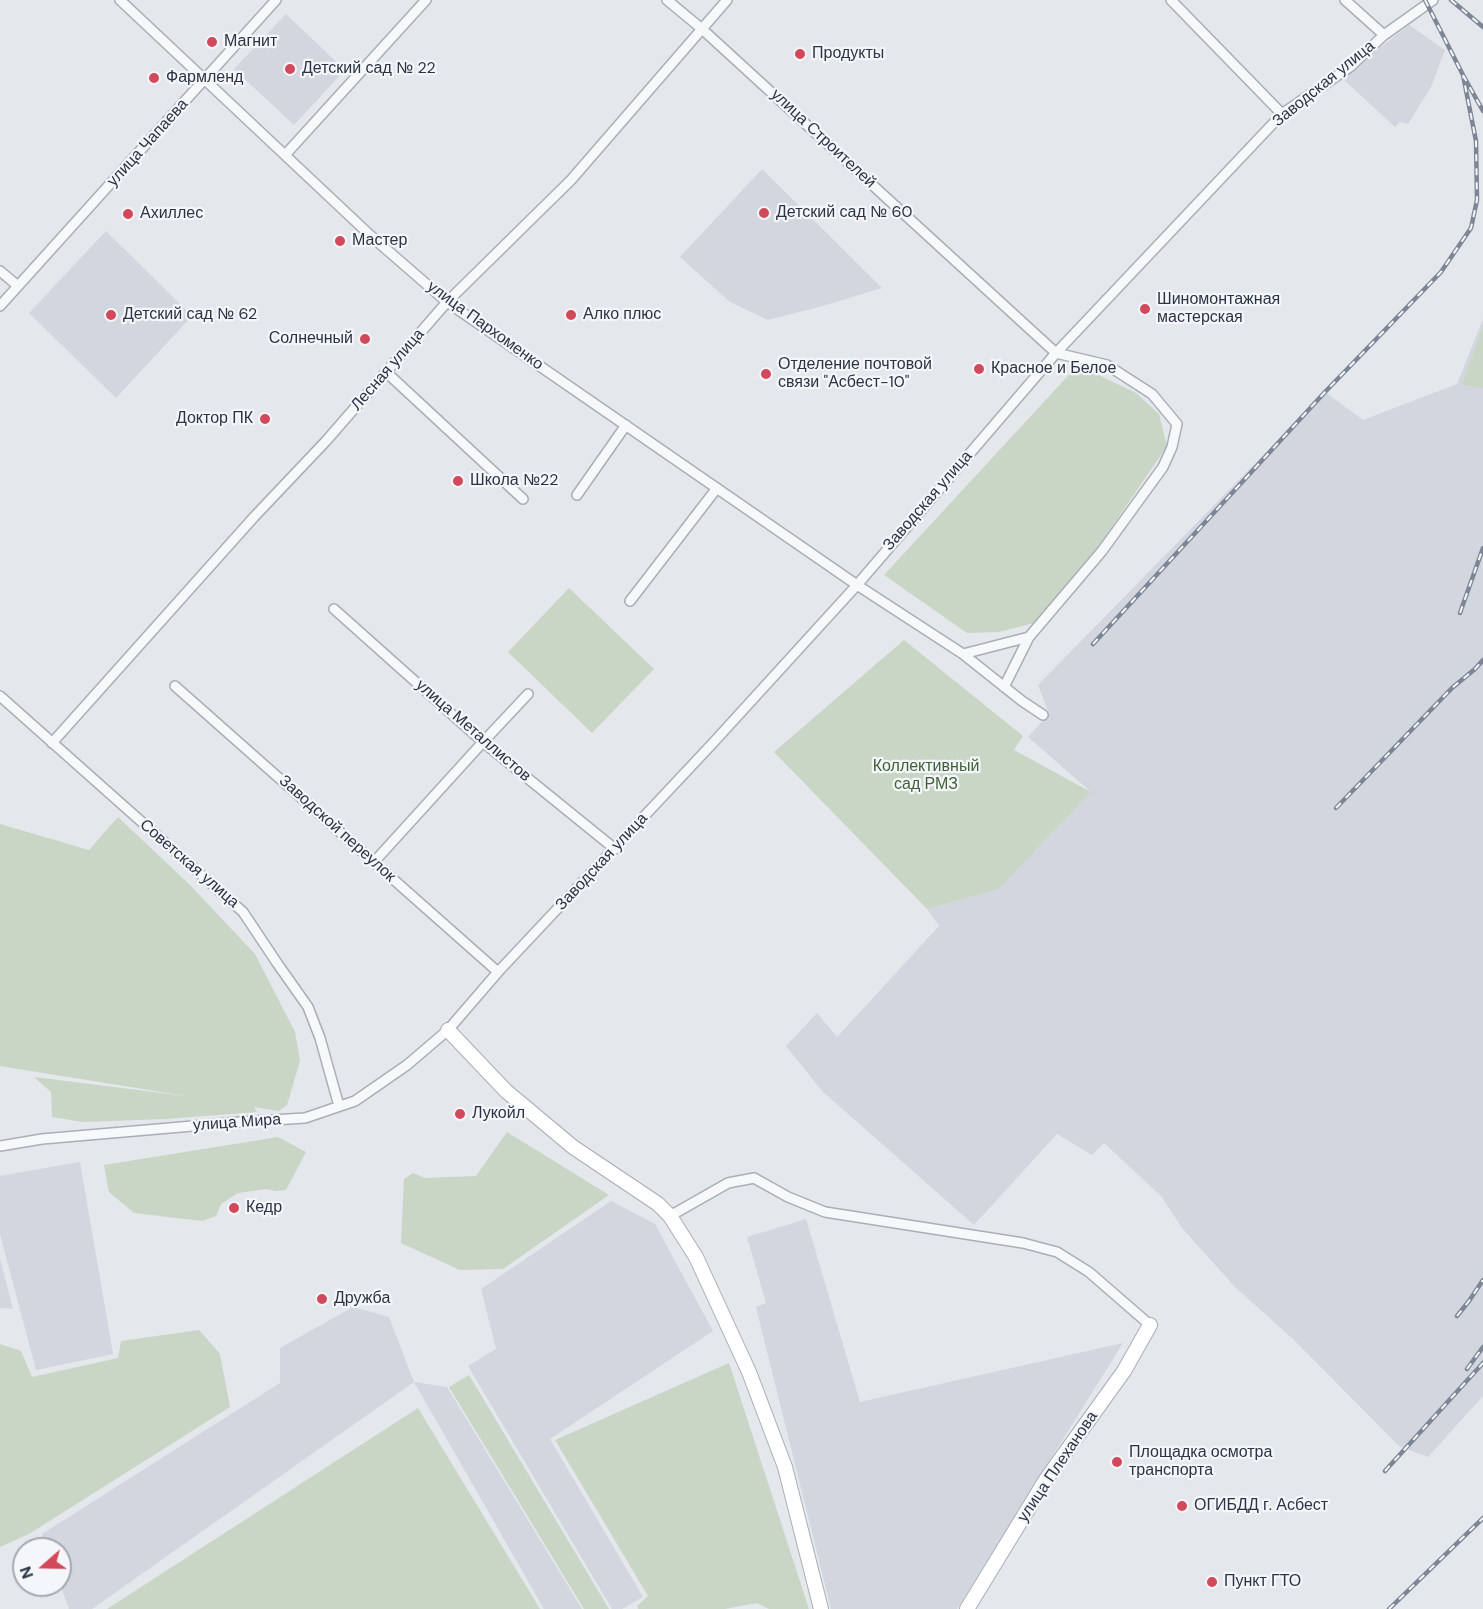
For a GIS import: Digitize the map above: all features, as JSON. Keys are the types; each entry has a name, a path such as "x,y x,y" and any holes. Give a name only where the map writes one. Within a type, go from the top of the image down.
{"street":[{"name":"улица Пархоменко","path":"120,0 371,236 447,302 856,585 963,654 1043,715"},
{"name":"улица Чапаева","path":"0,306 276,0"},
{"path":"285,154 426,0"},
{"name":"улица Строителей","path":"667,0 702,29 1056,354"},
{"name":"Лесная улица","path":"52,743 326,441 447,302 571,180 727,0"},
{"path":"1171,0 1282,114"},
{"path":"1345,0 1384,35"},
{"name":"Заводская улица","path":"448,1030 498,972 615,849 856,585 1056,354 1282,114 1351,66 1384,35 1433,0"},
{"path":"0,271 18,286"},
{"path":"1004,687 1029,637 1102,551 1163,467 1172,447 1177,424 1152,394 1107,365 1056,354"},
{"path":"386,372 523,499"},
{"path":"577,495 626,425"},
{"path":"630,601 717,488"},
{"name":"улица Металлистов","path":"334,609 483,742 615,849"},
{"path":"963,654 1029,637"},
{"name":"Заводской переулок","path":"175,686 498,972"},
{"path":"374,862 528,694"},
{"name":"Советская улица","path":"0,696 243,912 308,1007 320,1038 339,1106"},
{"path":"448,1030 506,1091 573,1148 658,1204 670,1216 696,1257 749,1372 785,1467 821,1609"},
{"name":"улица Мира","path":"0,1146 42,1139 305,1118 355,1101 407,1065 448,1030"},
{"path":"670,1216 728,1183 754,1178 788,1197 825,1212 1023,1243 1057,1252 1089,1272 1150,1325"},
{"name":"улица Плеханова","path":"967,1609 1047,1478 1124,1371 1150,1325"}],"shaded area":[{"name":"Детский сад № 22","path":"286,14 345,70 294,125 234,69"},
{"path":"1409,25 1445,50 1431,87 1408,124 1400,122 1395,127 1342,78"},
{"name":"Детский сад № 60","path":"762,169 882,288 768,320 730,302 680,257"},
{"name":"Детский сад № 62","path":"106,231 192,316 116,398 29,313"},
{"path":"1483,319 1483,1396 1428,1457 1399,1446 1294,1340 1235,1287 1182,1228 1161,1196 1104,1143 1092,1155 1057,1134 974,1225 822,1091 786,1046 817,1013 837,1037 939,926 927,909 999,889 1091,792 1028,737 1049,714 1038,685 1325,392 1363,420 1457,384"},
{"path":"80,1162 113,1354 36,1370 0,1234 0,1176"},
{"path":"611,1201 655,1224 713,1331 550,1439 643,1597 622,1609 612,1609 468,1366 496,1349 481,1289"},
{"path":"806,1219 860,1402 1123,1343 957,1609 831,1609 756,1307 766,1303 747,1237"},
{"path":"0,1259 13,1309 0,1308"},
{"path":"353,1307 389,1317 414,1382 92,1609 69,1609 65,1597 72,1597 72,1537 43,1537 42,1534 280,1383 280,1348"},
{"path":"414,1382 447,1387 582,1609 544,1609"}],"green space":[{"path":"1483,326 1483,388 1462,385"},
{"path":"1078,365 1136,393 1159,414 1167,446 1101,543 1034,623 999,632 967,633 884,575"},
{"path":"569,588 654,669 592,733 508,652"},
{"name":"Коллективный сад РМЗ","path":"904,640 1023,736 1014,750 1091,792 999,889 927,909 774,752"},
{"path":"118,817 190,885 255,954 295,1032 300,1061 287,1105 279,1111 254,1107 257,1112 83,1122 52,1117 51,1092 34,1077 186,1096 0,1066 0,824 89,850"},
{"path":"507,1132 609,1195 503,1269 460,1270 401,1243 404,1179 413,1173 425,1178 476,1176"},
{"path":"278,1137 306,1152 286,1190 266,1189 238,1193 221,1204 216,1216 202,1221 134,1213 109,1192 104,1165"},
{"path":"199,1330 220,1354 230,1407 29,1534 12,1537 12,1542 0,1547 0,1344 21,1351 32,1377 118,1358 121,1341"},
{"path":"729,1363 809,1609 769,1609 757,1603 725,1609 638,1609 637,1606 648,1596 555,1440"},
{"path":"469,1375 609,1609 584,1609 449,1387"},
{"path":"418,1408 540,1609 107,1609"}],"railway":[{"path":"1425,0 1483,111"},
{"path":"1451,0 1483,27"},
{"path":"1093,644 1325,392 1441,272 1471,228 1477,200 1476,141 1463,75"},
{"path":"1460,613 1483,548"},
{"path":"1336,808 1452,688 1483,660"},
{"path":"1457,1316 1483,1280"},
{"path":"1467,1369 1483,1347"},
{"path":"1385,1471 1483,1363"},
{"path":"1389,1609 1483,1518"}],"place":[{"name":"Магнит","path":"212,42"},
{"name":"Продукты","path":"800,54"},
{"name":"Детский сад № 22","path":"290,69"},
{"name":"Фармленд","path":"154,78"},
{"name":"Детский сад № 60","path":"764,213"},
{"name":"Ахиллес","path":"128,214"},
{"name":"Мастер","path":"340,241"},
{"name":"Шиномонтажная мастерская","path":"1145,309"},
{"name":"Детский сад № 62","path":"111,315"},
{"name":"Алко плюс","path":"571,315"},
{"name":"Солнечный","path":"365,339"},
{"name":"Красное и Белое","path":"979,369"},
{"name":"Отделение почтовой связи \"Асбест-10\"","path":"766,374"},
{"name":"Доктор ПК","path":"265,419"},
{"name":"Школа №22","path":"458,481"},
{"name":"Лукойл","path":"460,1114"},
{"name":"Кедр","path":"234,1208"},
{"name":"Дружба","path":"322,1299"},
{"name":"Площадка осмотра транспорта","path":"1117,1462"},
{"name":"ОГИБДД г. Асбест","path":"1182,1506"},
{"name":"Пункт ГТО","path":"1212,1582"}]}
